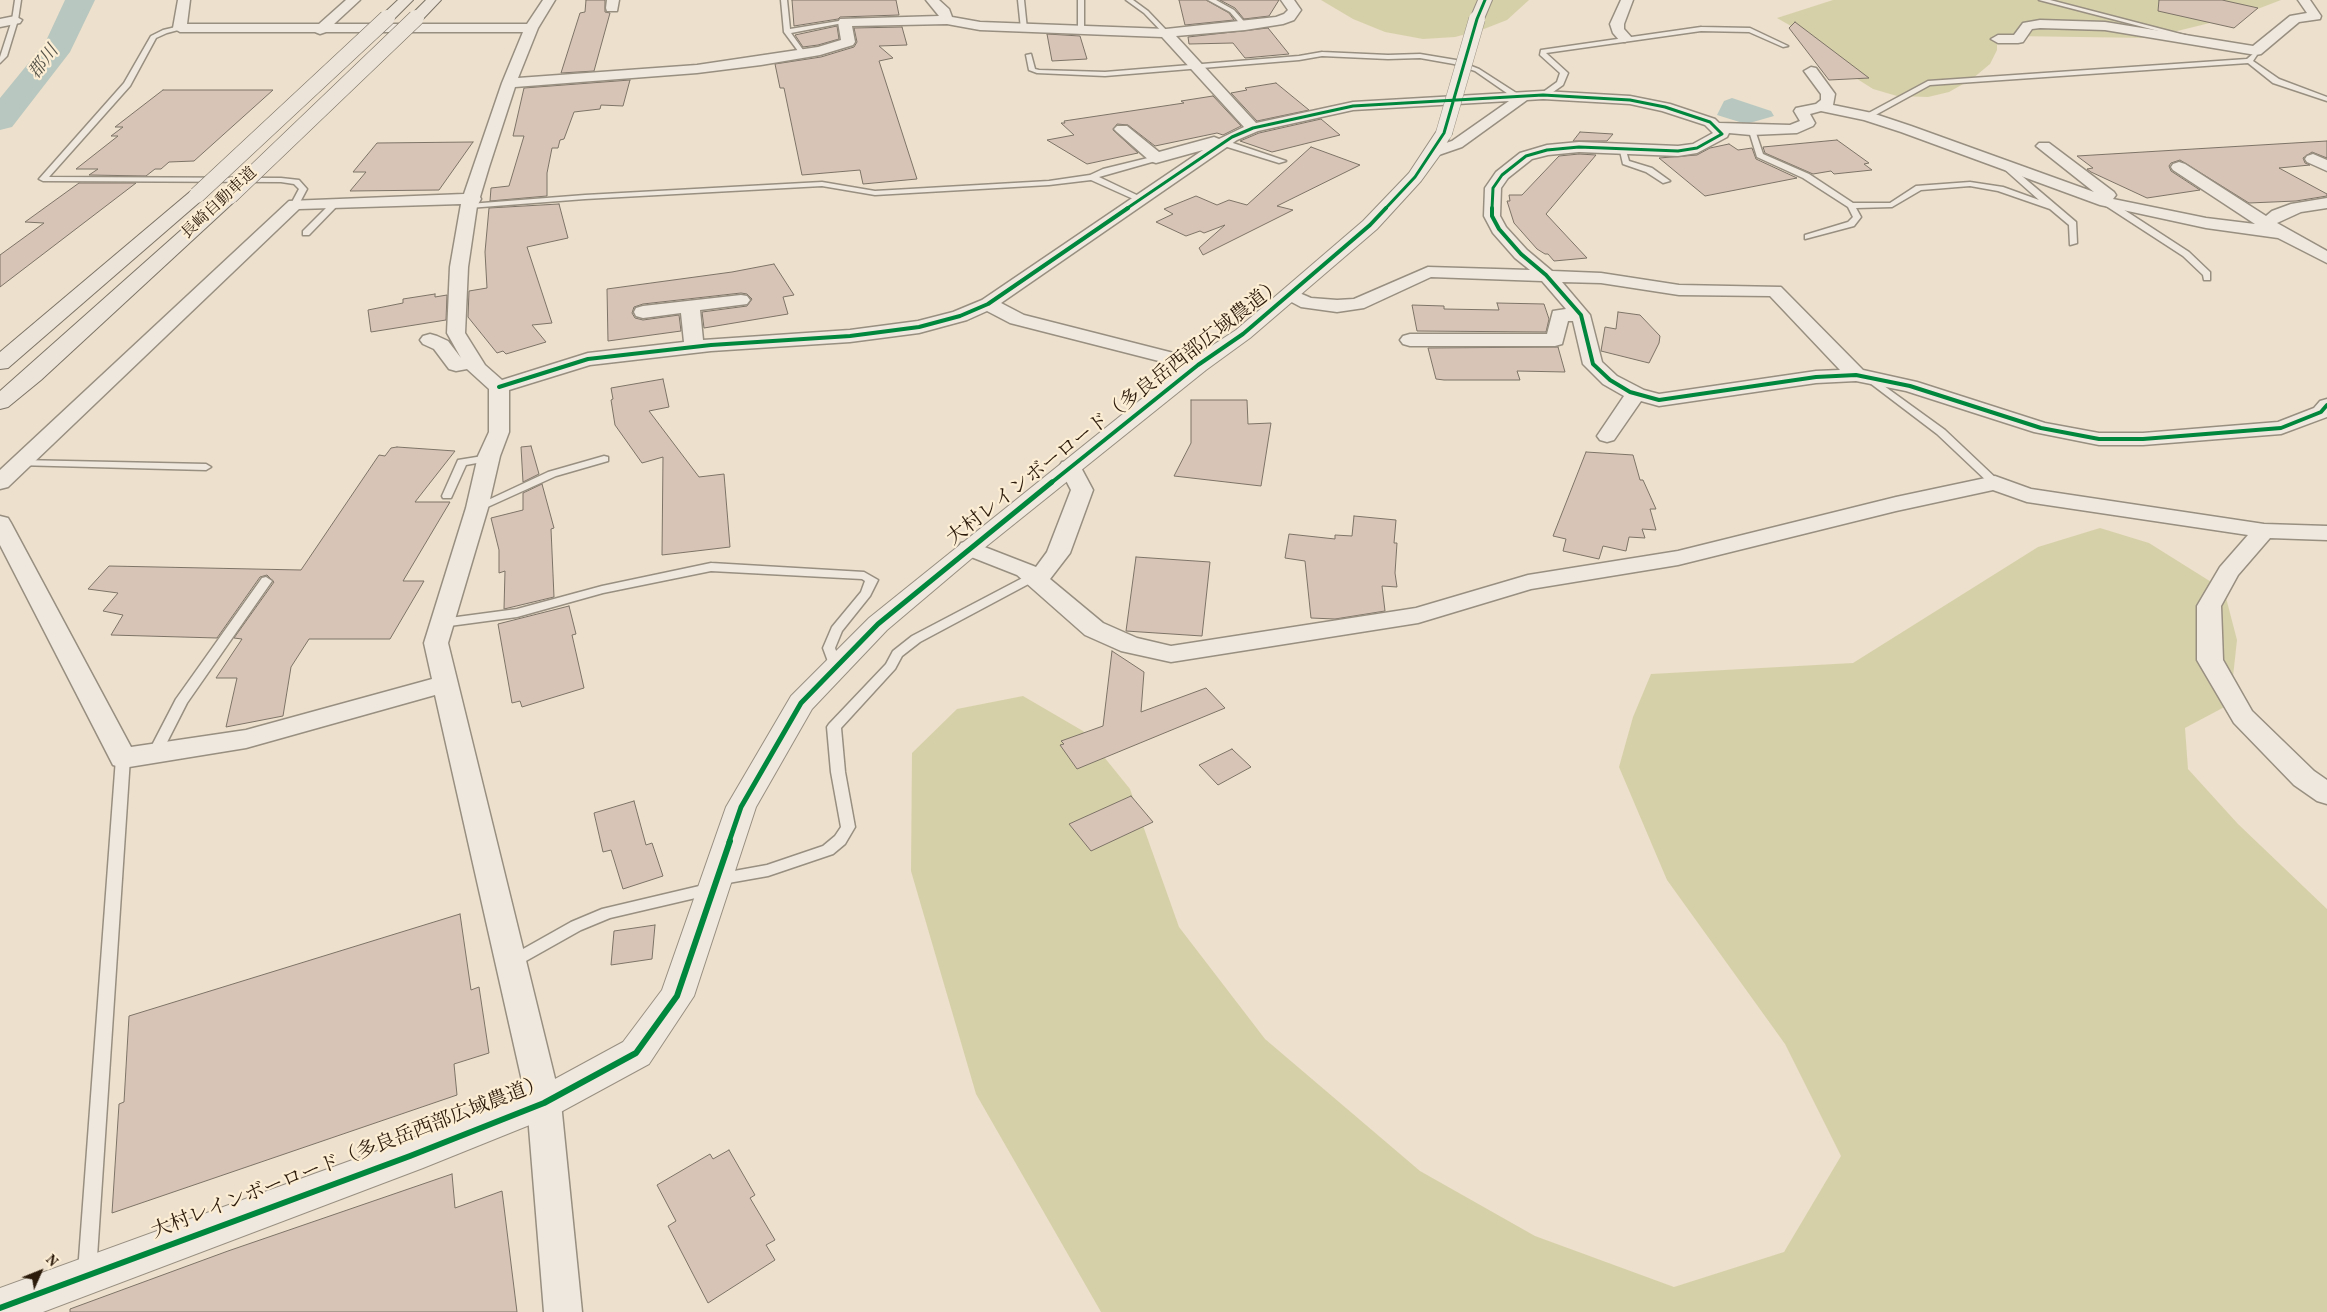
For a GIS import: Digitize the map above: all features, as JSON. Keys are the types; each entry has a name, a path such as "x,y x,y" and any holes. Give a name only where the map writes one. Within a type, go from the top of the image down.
{"highway":[{"name":"長崎自動車道","path":"0,363 197,195 406,0"},
{"name":"長崎自動車道","path":"0,402 33,375 230,196 434,0"}],"street":[{"path":"184,0 180,28 320,30 531,28"},
{"path":"320,30 354,0"},
{"path":"499,387 476,369 456,333 459,267 471,203 509,83 531,28 549,0"},
{"path":"932,0 944,12 948,20"},
{"path":"509,83 697,69 803,54 848,42 844,22 948,20 980,26 1024,29 1166,33 1278,21 1289,17 1296,10 1287,0"},
{"name":"大村レインボーロード（多良岳西部広域農道）","path":"0,1308 410,1156 544,1102 636,1053 677,996 741,808 801,703 878,624 969,548 1198,365 1243,334 1370,225 1415,177 1439,142 1477,19 1485,0"},
{"path":"1625,38 1618,30 1617,24 1626,0"},
{"path":"1998,39 2018,39 2028,26 2040,24 2105,26 2240,50 2252,56 2295,19 2315,16 2304,0"},
{"path":"0,23 15,20"},
{"path":"1166,33 1253,128"},
{"path":"1716,127 1751,130 1792,130 1808,124 1801,110 1821,106 1828,102 1828,94 1812,71"},
{"path":"499,387 588,359 694,346 850,336 919,326 960,316 988,304 1228,140 1253,128 1353,106 1430,100 1543,95 1630,100 1694,116 1710,122 1722,134 1697,148 1678,151 1579,147 1547,150 1526,156 1502,175 1493,188 1492,216 1499,229 1521,254 1546,275 1581,316 1593,364 1610,380 1636,394 1659,400 1816,377 1863,376 1910,386 2041,428 2099,439 2143,439 2281,428 2321,412 2327,406"},
{"path":"1439,142 1457,144 1520,100 1520,96"},
{"path":"1821,106 1867,116 2006,167 2112,202 2206,223 2281,233"},
{"path":"1104,133 1140,126"},
{"path":"1122,129 1156,158 1228,140"},
{"path":"2044,146 2112,202"},
{"path":"2179,167 2266,224 2327,258"},
{"path":"0,482 295,204 471,203"},
{"path":"2266,224 2278,215 2297,208 2327,204"},
{"path":"1290,294 1307,302 1337,306 1358,304 1428,272 1601,278 1679,290 1776,291 1863,376"},
{"path":"643,312 741,300"},
{"path":"988,304 1017,319 1198,365"},
{"path":"690,306 694,346"},
{"path":"1410,340 1554,340 1560,315 1581,316"},
{"path":"430,340 441,345 456,365 473,362"},
{"path":"499,387 499,432 489,458 477,508 436,643 444,684 544,1102 563,1312"},
{"path":"1607,436 1636,394"},
{"path":"1035,579 1058,553 1082,490 1070,467"},
{"path":"969,548 1024,570 1094,629 1130,645 1171,654 1418,615 1528,582 1678,558 1896,504 1995,484 2027,495 2264,531 2327,533"},
{"path":"0,523 122,758 246,739 444,684"},
{"path":"2264,531 2228,572 2210,606 2210,660 2243,717 2304,778 2327,794"}],"lane":[{"path":"0,61 4,56 15,20 18,0"},
{"path":"784,0 787,32 803,54"},
{"path":"1021,0 1024,29"},
{"path":"1081,0 1081,30"},
{"path":"1129,0 1146,12 1166,33"},
{"path":"1211,0 1232,11 1245,26"},
{"path":"2042,0 2240,50"},
{"path":"787,32 844,22"},
{"path":"180,28 153,36 127,84 44,179 281,180 296,182 303,189 295,204"},
{"path":"1543,95 1560,83 1564,73 1542,54 1543,51 1625,38 1701,29 1750,30 1785,46"},
{"path":"1029,54 1032,70 1039,72 1105,74 1299,58 1322,54 1388,58 1420,56 1456,62 1478,70 1520,96"},
{"path":"1867,116 1928,83 2252,56 2276,81 2327,99"},
{"path":"1751,130 1760,155 1806,176 1850,206 1857,217 1851,224 1808,237"},
{"path":"1228,140 1282,161"},
{"path":"1622,149 1626,162 1649,170 1666,181"},
{"path":"471,203 822,184 875,193 1049,183 1092,177 1106,171 1156,158"},
{"path":"2006,167 2073,224 2073,243"},
{"path":"1092,177 1140,200"},
{"path":"1850,206 1892,204 1919,188 1970,184 2000,189 2053,207"},
{"path":"2112,202 2186,254 2207,274 2207,278"},
{"path":"306,233 336,203"},
{"path":"1863,376 1941,432 1995,484"},
{"path":"447,496 462,462 489,458"},
{"path":"477,508 552,474 604,459"},
{"path":"20,463 206,466"},
{"path":"442,624 517,613 602,590 711,567 864,576 872,580 866,593 836,630 829,648 836,667"},
{"path":"512,962 576,926 607,913 768,870 828,850 840,840 848,827 838,772 834,727 891,666 897,654 916,638 1035,579"},
{"path":"154,753 181,702 266,581"},
{"path":"87,1275 122,758"}],"shaded area":[{"path":"1321,0 1529,0 1507,20 1484,29 1455,37 1423,39 1385,32 1353,19"},
{"path":"1833,0 2281,0 2242,15 2149,38 2012,36 1997,40 1997,50 1990,64 1972,79 1949,92 1928,97 1897,96 1873,89 1851,75 1812,38 1777,18"},
{"path":"1732,98 1771,111 1774,116 1746,124 1717,115 1724,101"},
{"path":"2100,528 2149,543 2224,590 2237,640 2230,704 2185,728 2188,769 2238,824 2327,909 2327,1312 1101,1312 976,1094 911,871 912,753 957,709 1023,696 1083,731 1130,789 1179,927 1265,1039 1420,1171 1535,1236 1674,1287 1784,1252 1841,1156 1785,1044 1667,880 1619,767 1633,717 1651,674 1853,663 2038,547"}],"building":[{"path":"586,0 605,0 605,12 610,13 594,71 561,73 580,13 585,12"},
{"path":"792,0 896,0 899,15 840,17 838,19 794,26"},
{"path":"1179,0 1206,0 1229,13 1234,20 1185,25"},
{"path":"1220,0 1279,0 1269,16 1244,19 1235,8"},
{"path":"2159,0 2222,0 2258,8 2234,28 2158,11"},
{"path":"1795,22 1869,78 1829,80 1789,28"},
{"path":"837,26 839,39 818,45 803,47 795,35"},
{"path":"902,27 907,45 879,46 893,58 879,61 917,179 863,184 860,170 802,175 784,88 780,88 775,64 821,57 854,47 857,42 854,28"},
{"path":"1268,28 1289,54 1245,58 1233,43 1189,44 1188,37"},
{"path":"1047,34 1080,36 1087,59 1052,61"},
{"path":"630,80 623,106 601,105 600,109 574,112 564,139 560,140 558,148 552,148 547,173 547,196 490,201 491,188 509,186 524,136 513,136 524,88"},
{"path":"1276,83 1309,110 1257,121 1231,93 1247,90 1245,88"},
{"path":"163,90 273,90 194,161 169,162 161,169 155,169 146,176 89,175 98,169 76,169 118,136 111,136 123,127 115,127"},
{"path":"1213,96 1241,126 1223,135 1217,133 1155,146 1128,125 1117,124 1113,130 1138,153 1087,164 1047,140 1074,135 1061,123 1065,123 1064,121 1184,103 1181,101"},
{"path":"1321,119 1340,135 1272,152 1240,141 1259,133"},
{"path":"1580,132 1613,134 1607,141 1573,141"},
{"path":"1837,140 1869,163 1864,164 1872,170 1834,174 1831,171 1813,174 1765,153 1763,147"},
{"path":"2327,141 2327,158 2312,152 2303,158 2305,163 2310,165 2279,168 2327,194 2327,196 2296,201 2249,203 2180,160 2171,163 2169,166 2171,171 2200,190 2147,198 2091,172 2087,169 2093,168 2077,156"},
{"path":"473,142 439,190 350,191 366,172 353,172 377,143"},
{"path":"1729,144 1738,150 1752,148 1756,159 1797,178 1705,196 1659,158 1697,155 1710,148"},
{"path":"1311,147 1360,165 1277,206 1293,210 1203,255 1199,248 1225,225 1204,233 1200,231 1186,236 1156,222 1173,214 1164,209 1196,196 1217,205 1229,200 1247,205"},
{"path":"1596,155 1546,214 1587,258 1554,261 1548,254 1537,249 1514,223 1507,201 1510,201 1509,195 1522,195 1559,156"},
{"path":"79,183 136,183 0,287 0,255 44,223 25,222"},
{"path":"559,204 568,238 527,247 552,323 532,325 546,342 506,354 503,351 497,353 468,317 469,291 487,288 485,252 489,208"},
{"path":"774,264 794,295 783,297 788,314 704,328 702,312 747,306 752,299 747,294 741,293 643,304 634,307 632,313 635,318 643,320 679,315 681,331 608,341 607,289 732,272"},
{"path":"435,294 435,297 447,295 446,320 371,332 368,310 403,303 403,299"},
{"path":"1497,303 1544,304 1549,319 1546,332 1417,331 1412,305 1444,306 1444,309 1499,310"},
{"path":"1618,312 1640,315 1660,336 1659,343 1649,363 1601,351 1605,327 1616,329"},
{"path":"1558,347 1565,372 1517,371 1520,380 1436,379 1428,348"},
{"path":"663,379 669,407 649,411 699,477 724,474 730,547 662,555 663,457 642,463 615,425 611,388"},
{"path":"1191,400 1247,400 1248,424 1271,423 1261,486 1174,476 1191,443"},
{"path":"531,446 539,474 523,482 521,447"},
{"path":"391,448 455,451 415,502 450,502 403,581 424,581 390,639 309,639 291,667 283,716 226,727 237,678 216,678 242,639 234,638 274,582 267,575 260,577 217,638 111,635 123,615 103,611 118,593 88,589 109,566 301,570 379,455 385,456"},
{"path":"1586,452 1633,455 1640,480 1643,480 1656,509 1650,509 1656,530 1642,529 1645,538 1629,537 1626,551 1603,546 1599,559 1563,551 1566,539 1553,536"},
{"path":"542,484 554,528 551,529 554,597 504,609 505,571 499,573 499,550 491,518 523,510 523,493"},
{"path":"1354,516 1396,520 1394,543 1397,543 1395,573 1397,587 1382,586 1385,611 1335,619 1311,618 1305,561 1285,558 1289,534 1335,539 1335,535 1352,536"},
{"path":"1136,557 1210,562 1202,636 1126,631"},
{"path":"569,606 576,634 572,635 584,688 522,707 520,701 512,703 498,624"},
{"path":"1112,651 1144,672 1141,712 1206,688 1225,708 1077,769 1060,745 1064,744 1061,741 1103,726"},
{"path":"1232,749 1251,767 1218,785 1199,765"},
{"path":"1131,796 1153,822 1091,851 1069,824"},
{"path":"634,801 646,845 652,843 663,876 623,889 611,850 603,852 594,813"},
{"path":"460,914 471,990 479,987 489,1053 454,1064 457,1095 112,1213 119,1104 124,1102 129,1016"},
{"path":"655,925 652,959 611,965 614,931"},
{"path":"729,1150 755,1195 750,1198 775,1240 766,1245 775,1260 708,1303 668,1226 676,1221 657,1185 710,1154 713,1159"},
{"path":"452,1174 455,1208 502,1191 517,1312 70,1312 70,1309 228,1251"}],"waterway":[{"name":"郡川","path":"0,120 59,45 80,0"}],"cycle path":[{"path":"0,1308 410,1156 544,1103 636,1053 677,996 741,807 801,703 878,624 969,548 1198,365 1243,334 1370,225 1415,177 1444,133 1477,19 1485,0"},
{"path":"499,387 588,359 711,345 850,336 919,327 960,316 988,304 1232,137 1253,128 1353,106 1430,100 1543,95 1630,100 1665,107 1710,122 1722,134 1697,148 1678,151 1579,147 1547,150 1526,156 1502,175 1493,188 1492,216 1499,229 1521,254 1546,275 1581,315 1593,364 1610,380 1630,392 1659,400 1816,377 1856,375 1910,386 2041,428 2099,439 2143,439 2281,428 2321,412 2327,405"}]}
